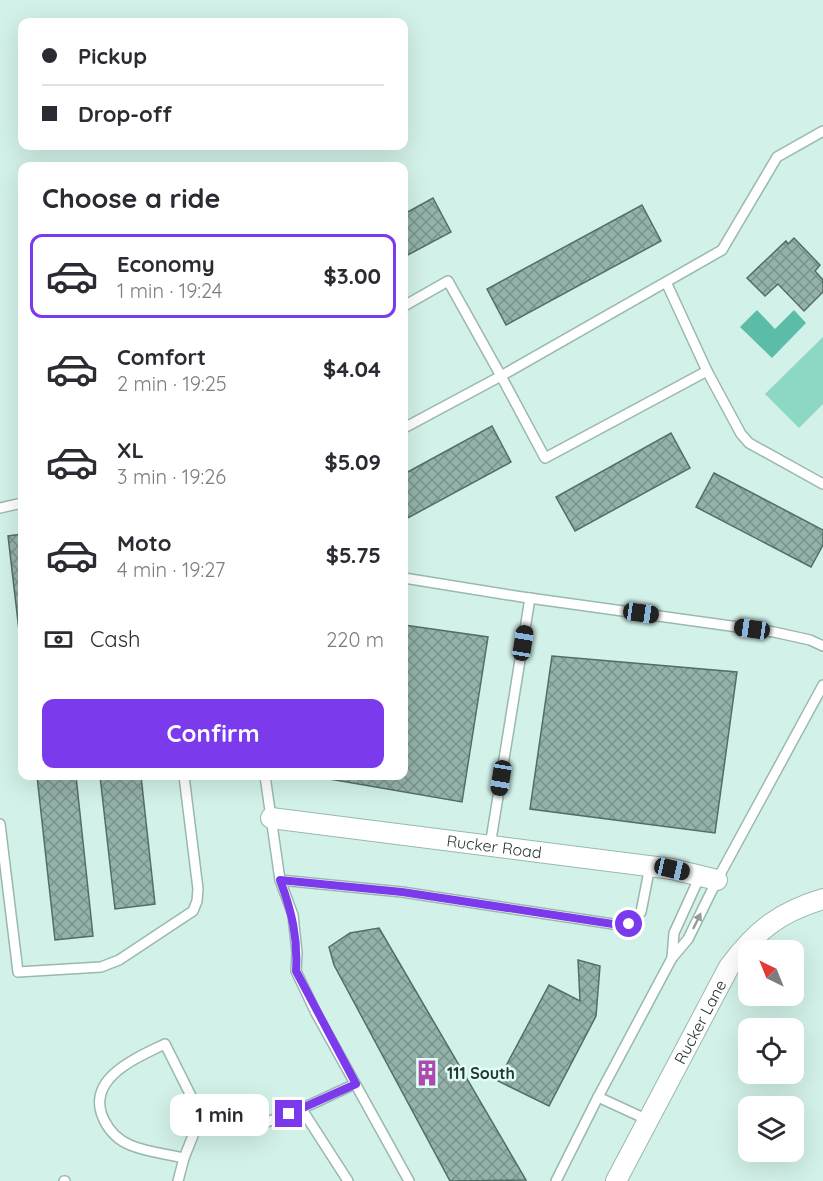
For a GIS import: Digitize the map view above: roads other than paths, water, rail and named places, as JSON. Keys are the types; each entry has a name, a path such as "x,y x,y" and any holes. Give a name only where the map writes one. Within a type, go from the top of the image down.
{"street":[{"name":"Rucker Road","path":"272,818 650,866 709,878"},
{"name":"Rucker Lane","path":"616,1181 729,968 742,950 774,920 803,905 823,900"}],"lane":[{"path":"408,426 501,376 722,250 777,157 823,131"},
{"path":"408,304 448,281 545,458 707,371"},
{"path":"666,282 707,371 741,434 749,442 823,484"},
{"path":"0,508 18,503"},
{"path":"408,579 774,632 810,640 823,646"},
{"path":"490,846 530,598"},
{"path":"672,958 674,933 823,685"},
{"path":"0,824 18,972 102,967 119,960 193,911 198,889 184,780"},
{"path":"266,780 280,880 293,915 297,953 296,971 409,1181"},
{"path":"280,880 402,892 613,924 629,924 641,912 650,866"},
{"path":"556,1181 672,958 688,939 709,878"},
{"path":"178,1181 196,1128 195,1104 165,1044 132,1060 113,1073 105,1085 100,1101 101,1114 110,1133 130,1145 184,1158"},
{"path":"196,1128 237,1130 276,1119 356,1084"},
{"path":"598,1097 648,1120"},
{"path":"301,1108 348,1181"}],"place":[{"name":"111 South","path":"427,1073"}]}
